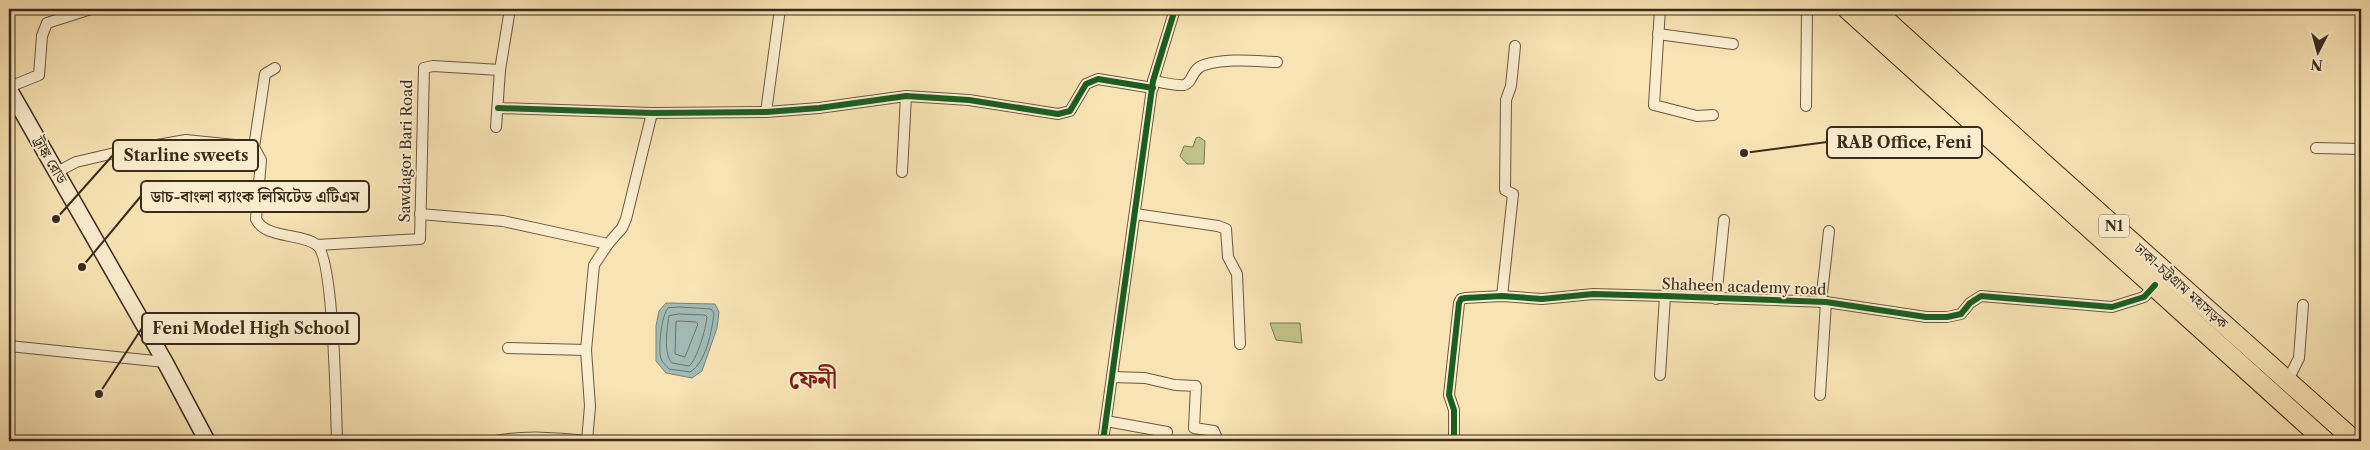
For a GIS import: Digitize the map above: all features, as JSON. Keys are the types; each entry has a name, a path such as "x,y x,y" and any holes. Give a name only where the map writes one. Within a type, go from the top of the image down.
{"highway":[{"name":"ঢাকা-চট্টগ্রাম মহাসড়ক","path":"1847,9 2155,285 2325,441"},
{"name":"ঢাকা-চট্টগ্রাম মহাসড়ক","path":"1874,9 2355,441"}],"main road":[{"name":"ট্রাঙ্ক রোড","path":"9,88 57,172 159,361 197,441"},
{"name":"ট্রাঙ্ক রোড","path":"9,101 207,441"}],"street":[{"path":"9,88 39,75 42,36 48,23 91,9"},
{"path":"496,127 500,70 510,9"},
{"path":"766,112 780,9"},
{"path":"1103,441 1153,84 1175,9"},
{"path":"1660,9 1654,105 1697,116 1713,115"},
{"path":"1806,106 1807,9"},
{"path":"1658,34 1733,44"},
{"path":"1502,296 1513,194 1505,190 1506,100 1511,86 1515,46"},
{"path":"498,108 652,113 766,112 819,108 906,96 969,100 1058,114 1070,111 1086,84 1098,79 1183,85 1190,81 1196,69 1221,62 1277,62"},
{"name":"Sawdagor Bari Road","path":"317,245 420,240 424,68 433,66 500,70"},
{"path":"275,68 265,74 254,147 261,160 256,219 264,228 317,245 323,253 331,308 337,441"},
{"path":"902,172 906,96"},
{"path":"496,441 511,438 525,440 549,438 588,441 590,406 586,350 594,265 608,244 622,228 626,219 652,113"},
{"path":"57,172 85,160 186,140 254,147"},
{"path":"2316,148 2361,149"},
{"path":"420,214 503,221 608,244"},
{"path":"1135,214 1218,226 1226,229 1228,258 1237,274 1240,344"},
{"path":"1716,299 1724,220"},
{"path":"1820,395 1829,231"},
{"name":"Shaheen academy road","path":"1454,441 1454,410 1449,395 1459,303 1461,299 1465,298 1502,296 1542,299 1593,294 1824,302 1926,317 1947,317 1961,314 1970,303 1981,296 2112,308 2144,297 2155,285"},
{"path":"1660,374 1665,296"},
{"path":"2288,380 2299,358 2303,305"},
{"path":"9,346 159,361"},
{"path":"508,348 586,350"},
{"path":"1112,377 1145,378 1175,385 1196,386 1194,428 1214,430 1218,441"},
{"path":"1106,421 1167,432"}],"green space":[{"path":"1199,137 1205,141 1204,164 1187,164 1180,156 1184,146 1193,147 1196,138"},
{"path":"1270,323 1300,323 1302,343 1276,340"}],"water":[{"path":"666,303 715,304 719,312 717,328 702,371 692,378 666,373 656,361 656,326 659,311"}],"cycle path":[{"path":"1103,441 1153,81 1175,9"},
{"path":"498,108 652,113 766,112 819,108 906,96 969,100 1058,114 1070,111 1086,84 1098,79 1153,88"},
{"path":"1454,441 1454,410 1449,395 1459,303 1461,299 1465,298 1502,296 1542,299 1593,294 1826,302 1926,317 1947,317 1961,314 1970,303 1981,296 2112,307 2144,297 2155,285"}],"place":[{"name":"RAB Office, Feni","path":"1744,153"},
{"name":"Starline sweets","path":"56,219"},
{"name":"ডাচ-বাংলা ব্যাংক লিমিটেড এটিএম","path":"82,267"},
{"name":"Feni Model High School","path":"99,394"}],"district":[{"name":"ফেনী","path":"813,379"}]}
